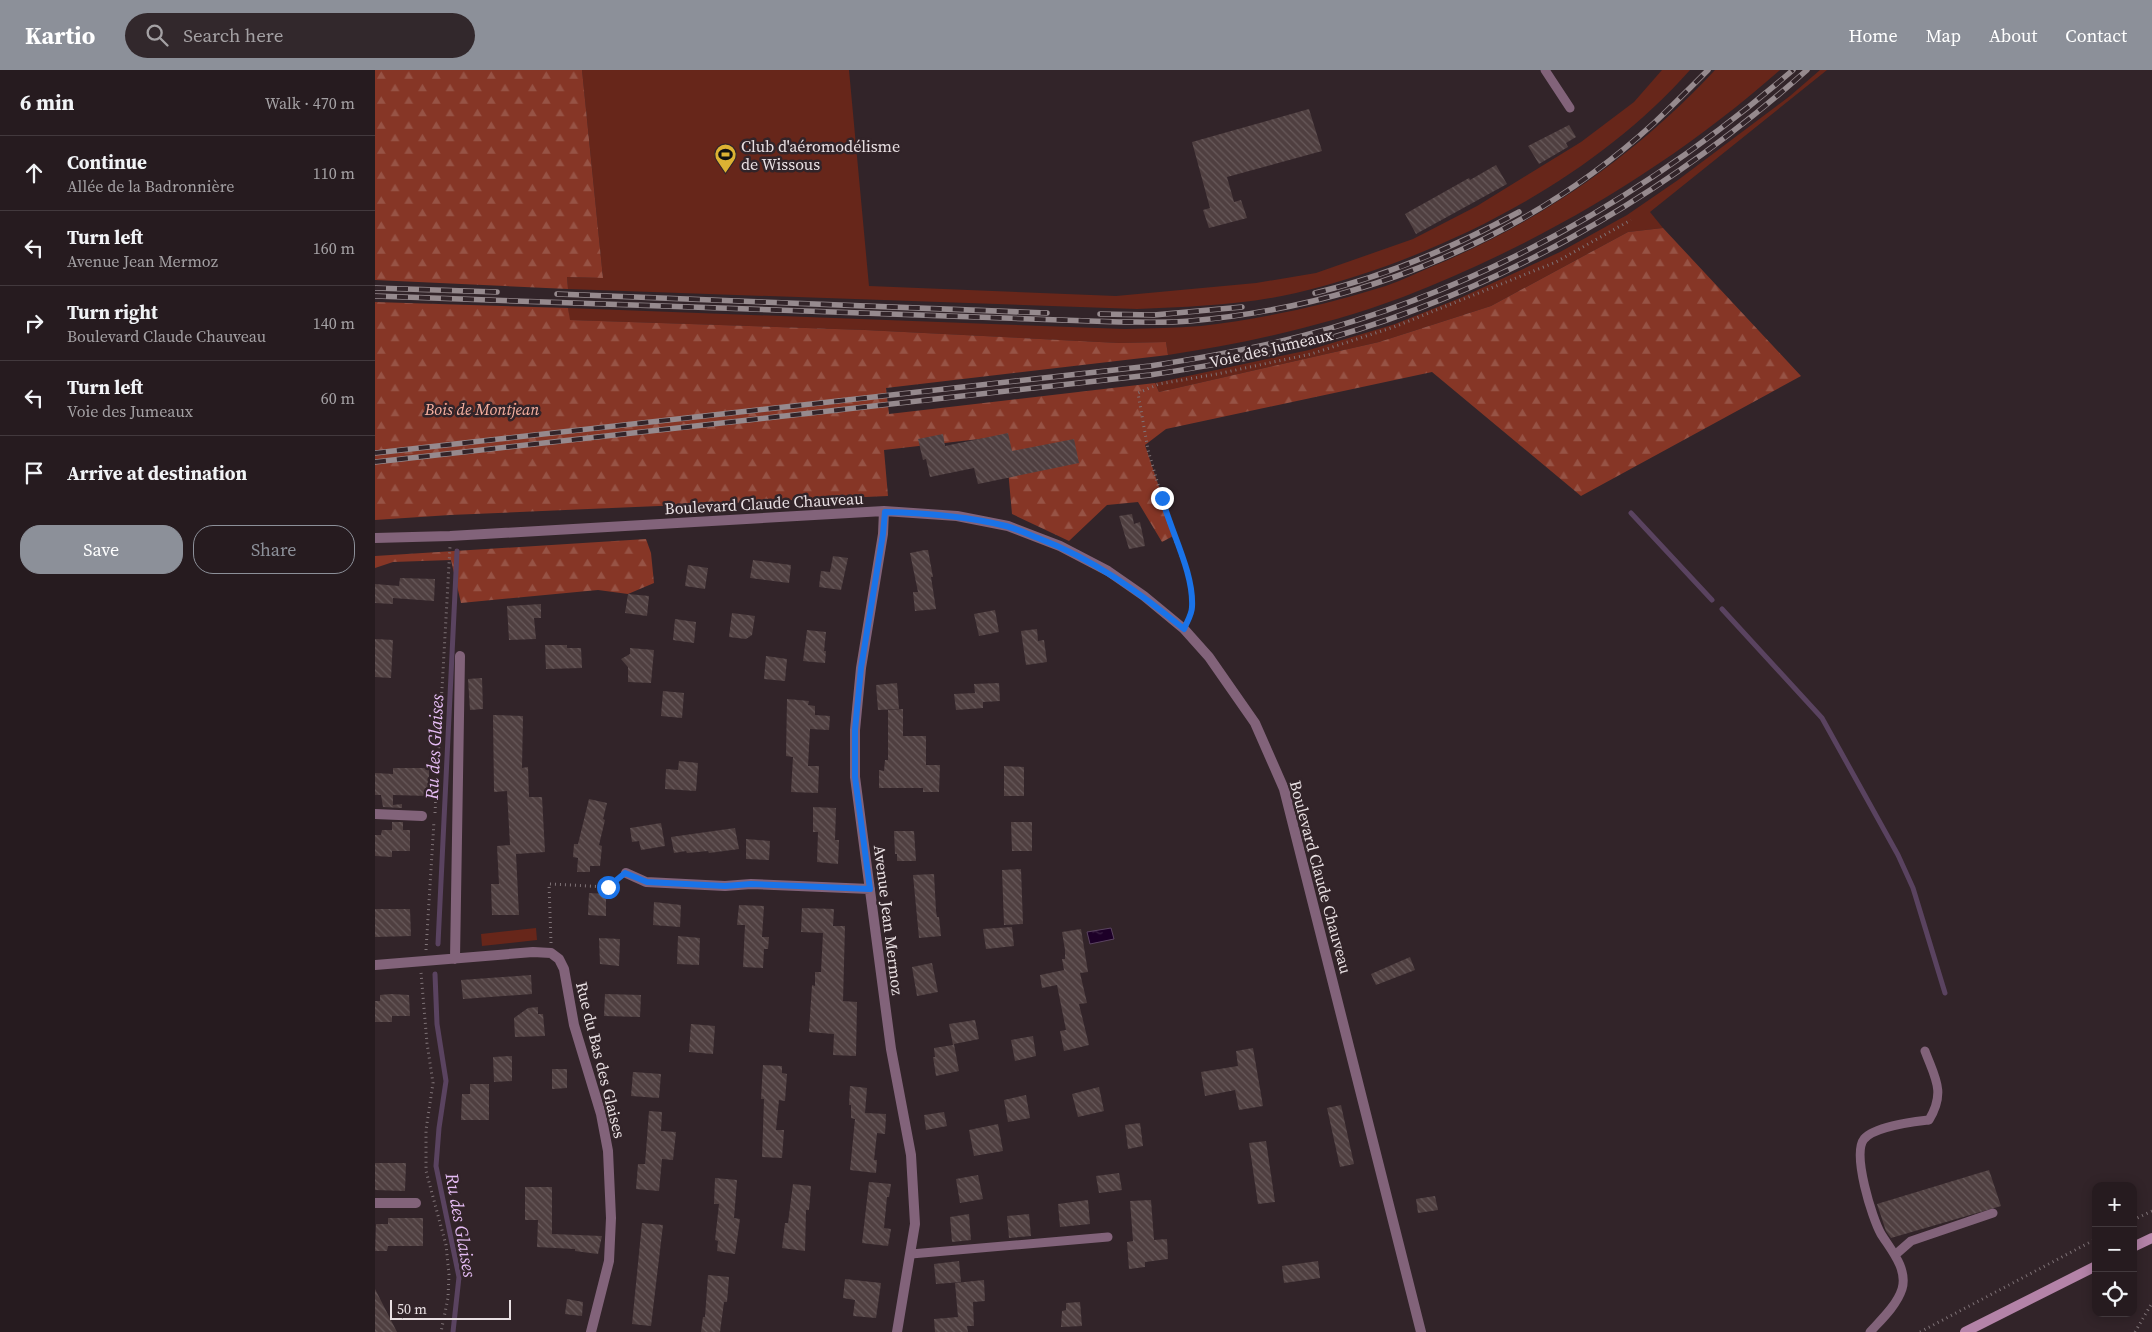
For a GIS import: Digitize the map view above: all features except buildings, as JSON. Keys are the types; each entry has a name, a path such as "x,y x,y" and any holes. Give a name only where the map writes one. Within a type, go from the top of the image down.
{"main road":[{"path":"2137,1245 2152,1238"},
{"path":"1965,1332 2092,1268"}],"street":[{"name":"Boulevard Claude Chauveau","path":"375,538 450,536 885,512 957,516 1008,526 1060,546 1108,571 1144,596 1184,629 1209,657 1255,723 1284,789 1421,1332"},
{"name":"Avenue Jean Mermoz","path":"885,512 861,668 855,730 855,777 891,1049 911,1155 915,1224 897,1332"},
{"path":"455,959 460,656"},
{"path":"375,814 422,816"},
{"path":"625,873 647,882 725,886 751,884 870,889"},
{"path":"375,965 533,952 551,953"},
{"name":"Rue du Bas des Glaises","path":"551,953 559,959 564,969 574,1025 601,1114 607,1151 611,1218 609,1261 591,1332"},
{"path":"375,1203 416,1203"}],"lane":[{"path":"1545,70 1570,108"},
{"path":"1870,1332 1890,1310 1902,1290 1903,1275 1895,1255 1880,1232 1864,1183 1859,1152 1864,1139 1879,1130 1929,1120 1934,1112 1939,1089 1925,1051"},
{"path":"1895,1255 1911,1240 1993,1213"},
{"path":"911,1254 1108,1236"}],"path":[{"name":"Voie des Jumeaux","path":"1184,629 1193,609 1191,583 1170,526 1148,450 1138,393 1159,384 1311,354 1394,327 1556,262 1631,220"},
{"path":"441,1332 448,1298 449,1274 446,1245 426,1171 426,1130 433,1083 427,1043 421,970 428,926 450,536"},
{"path":"551,953 549,884 608,887 625,873"},
{"path":"426,1196 433,1195"},
{"path":"2137,1218 2152,1210"},
{"path":"1920,1332 2092,1242"},
{"path":"2135,1332 2152,1303"}],"shaded area":[{"name":"Club d'aéromodélisme de Wissous","path":"582,70 849,70 869,286 1116,296 1256,283 1316,273 1413,239 1477,206 1581,142 1634,102 1662,70 1690,70 1651,110 1607,147 1560,180 1509,210 1457,237 1404,259 1350,278 1296,293 1237,303 1137,309 568,289 567,277 603,278"},
{"path":"1715,70 1780,70 1694,139 1648,170 1602,200 1504,253 1454,276 1375,307 1257,339 1168,355 1166,342 1119,343 865,330 569,320 568,308 1125,329 1201,326 1291,311 1335,301 1392,284 1471,249 1548,208 1584,184 1652,131"},
{"path":"1820,70 1827,70 1650,212 1663,228 1628,232 1491,306 1379,342 1159,392 1155,383 1309,350 1395,324 1460,298 1560,252 1627,215 1678,180 1790,96"},
{"path":"536,928 537,940 482,946 481,934"}],"green space":[{"path":"375,70 582,70 603,278 567,277 568,289 375,280"},
{"name":"Bois de Montjean","path":"1663,228 1801,376 1581,496 1432,372 1166,429 1145,445 1175,535 1162,542 1138,502 1107,505 1069,541 1012,514 1005,436 884,450 888,496 375,520 375,302 568,308 570,320 865,330 1119,343 1166,342 1168,355 886,388 889,414 1155,383 1159,392 1379,342 1491,306 1628,232"},
{"path":"646,539 651,553 654,583 628,594 598,590 461,603 451,560 393,562 375,568 375,556"}],"water":[{"path":"1111,928 1114,939 1090,944 1087,932"}],"waterway":[{"path":"1631,513 1712,600"},
{"name":"Ru des Glaises","path":"438,944 457,551"},
{"path":"1722,609 1822,718 1898,855 1913,888 1945,993"},
{"name":"Ru des Glaises","path":"435,974 437,1024 446,1081 436,1166 459,1277 453,1332"}],"railway":[{"path":"375,296 1119,322 1181,322 1254,313 1317,300 1378,282 1439,260 1496,233 1552,201 1605,164 1654,123 1708,70"},
{"path":"375,453 1150,366 1226,353 1302,336 1370,316 1436,291 1501,263 1563,231 1623,196 1682,157 1793,70"},
{"path":"375,462 1150,375 1245,359 1301,346 1371,325 1439,300 1506,271 1571,238 1633,201 1693,161 1751,117 1807,70"},
{"path":"1315,293 1368,278 1420,259 1445,249 1519,212"},
{"path":"375,288 497,292"},
{"path":"557,294 1047,313"},
{"path":"1100,314 1154,315 1242,307"}],"place":[{"name":"Club d'aéromodélisme de Wissous","path":"725,174"}],"route":[{"path":"608,887 625,873 647,882 725,886 751,884 870,889 855,777 855,730 861,668 885,512 957,516 1008,526 1060,546 1108,571 1144,596 1184,629 1193,609 1191,583 1162,498"}]}
